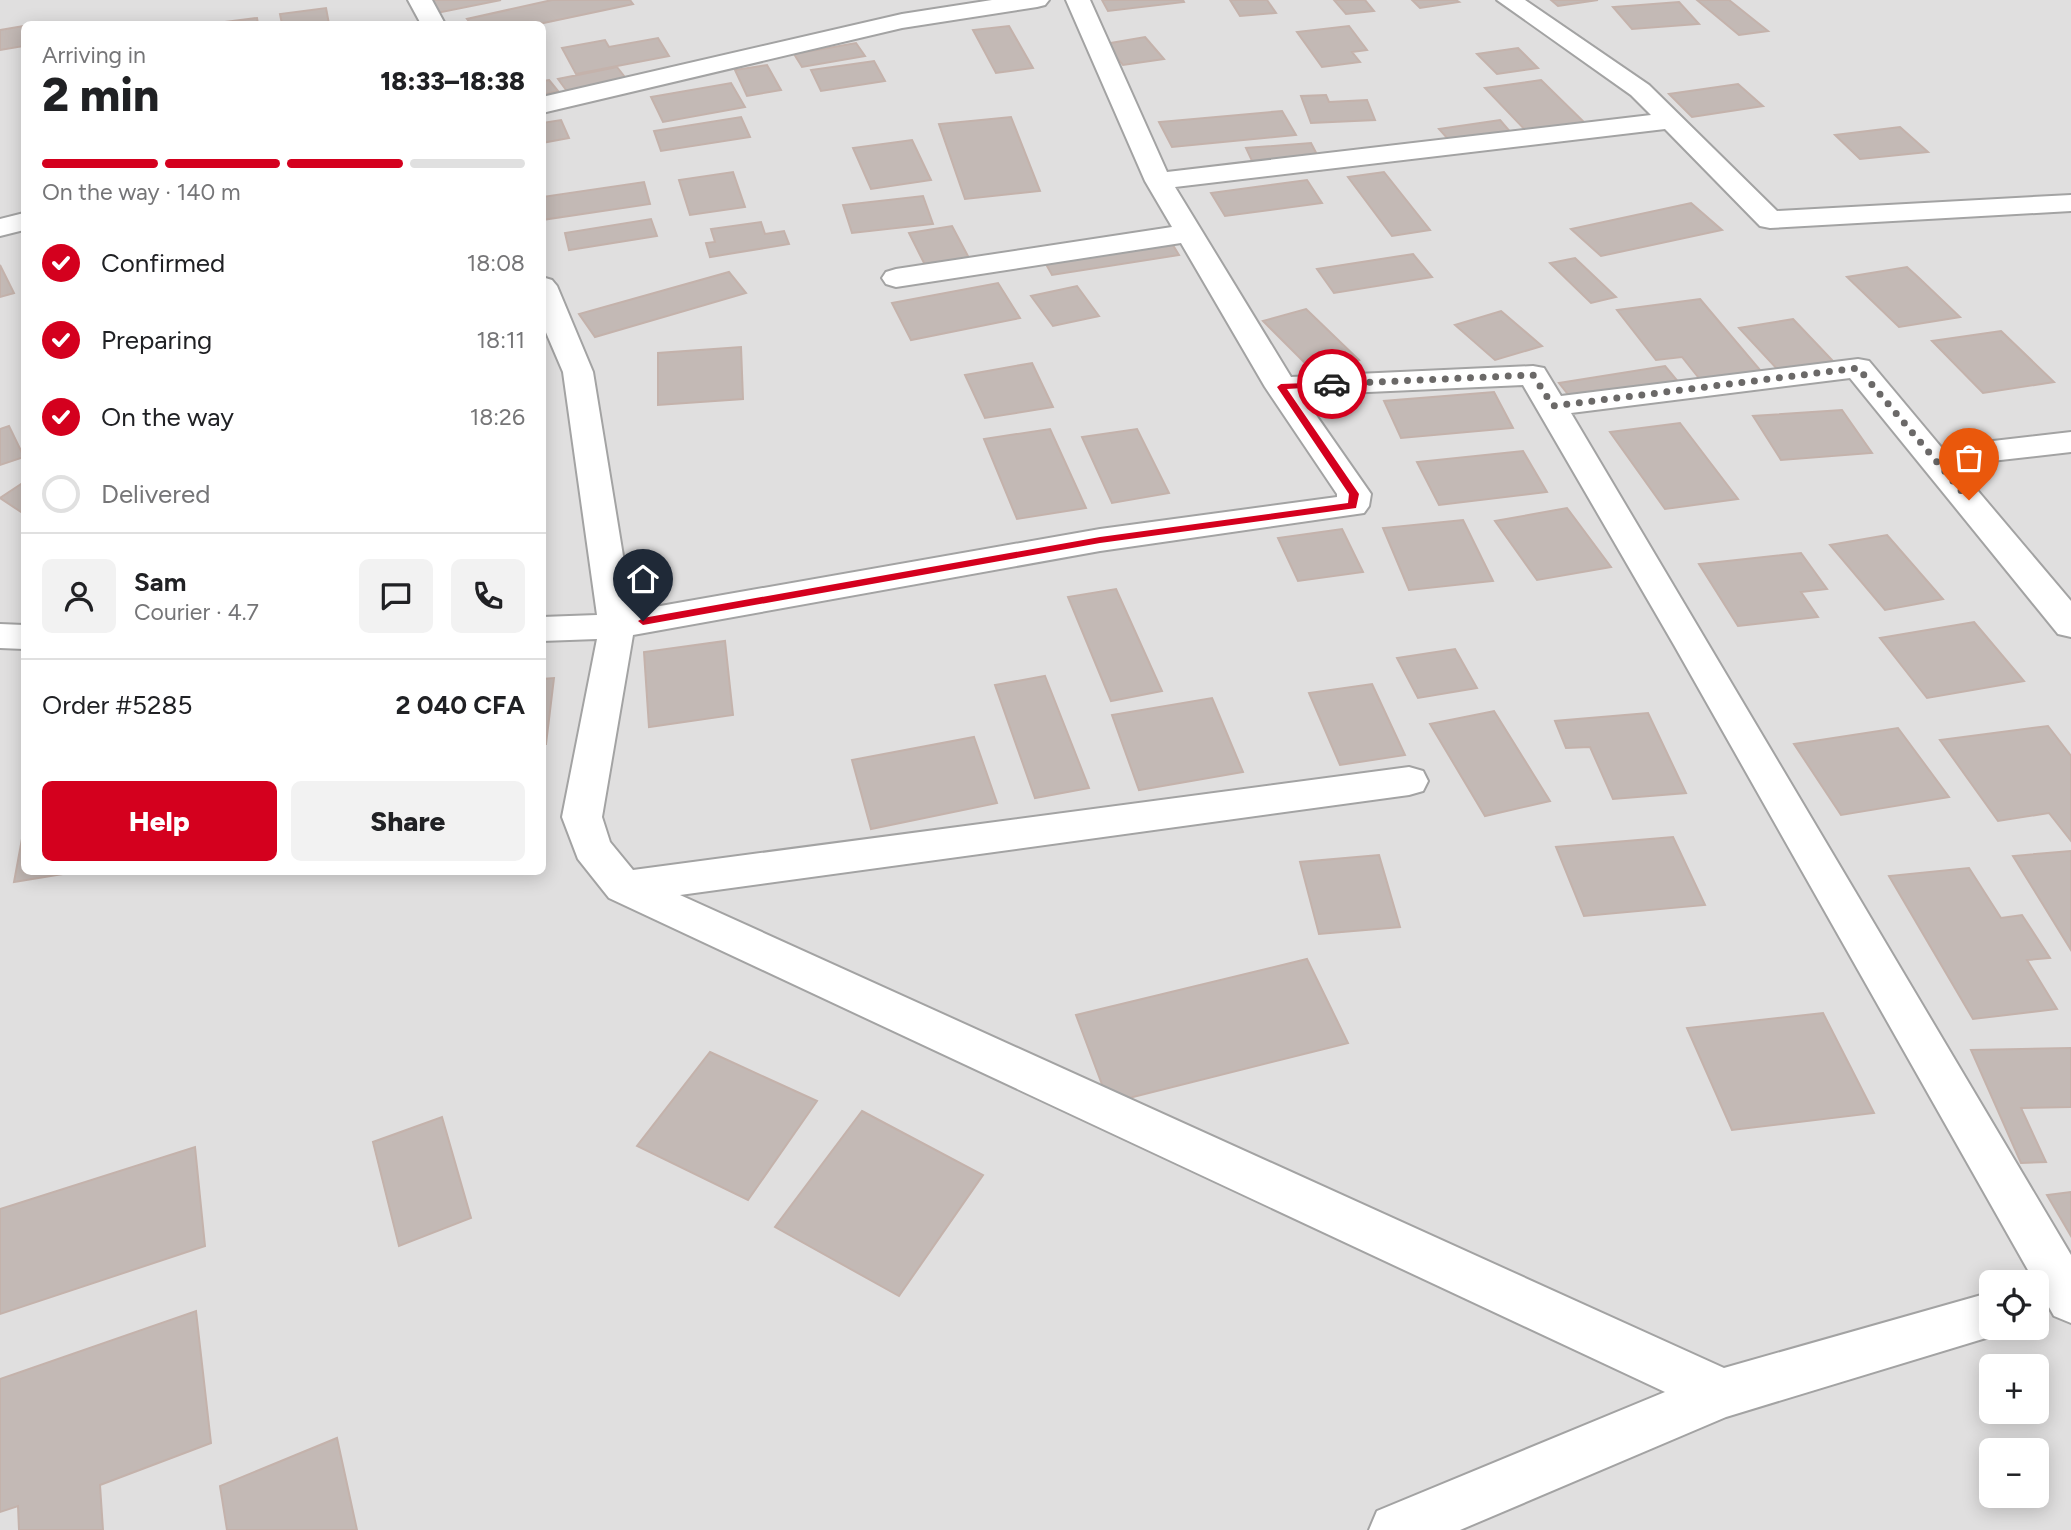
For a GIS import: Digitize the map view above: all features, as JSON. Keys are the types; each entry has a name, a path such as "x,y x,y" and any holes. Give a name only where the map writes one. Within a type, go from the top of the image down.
{"street":[{"path":"420,0 431,21"},
{"path":"546,104 902,21 1037,0"},
{"path":"546,629 617,626 1100,540 1352,506 1354,494 1281,387 1158,181 1078,0"},
{"path":"1509,0 1640,90 1770,220 2071,203"},
{"path":"1158,181 1669,121"},
{"path":"0,228 21,222"},
{"path":"896,278 1189,233"},
{"path":"546,296 578,372 617,626 582,817 592,848 623,887 1723,1393"},
{"path":"1553,406 1858,368 2071,625"},
{"path":"1281,387 1533,375 2061,1297"},
{"path":"1935,458 2071,442"},
{"path":"0,636 21,637"},
{"path":"623,887 1409,781"},
{"path":"1396,1530 1723,1393 1979,1319"}],"shaded area":[{"path":"0,0 2071,0 2071,1530 0,1530"}],"building":[{"path":"428,0 501,0 437,13"},
{"path":"552,0 630,0 633,4 546,23 467,19"},
{"path":"1102,0 1183,0 1184,2 1108,11"},
{"path":"1230,0 1267,0 1276,13 1240,16"},
{"path":"1334,0 1365,0 1374,11 1346,14"},
{"path":"1412,0 1456,0 1459,2 1420,8"},
{"path":"1551,0 1598,0 1558,6"},
{"path":"1697,0 1729,0 1768,31 1739,35"},
{"path":"1679,2 1699,24 1632,29 1613,7"},
{"path":"326,8 328,21 281,21 280,14"},
{"path":"257,18 258,21 233,21"},
{"path":"21,26 21,46 0,50 0,30"},
{"path":"1009,26 1033,68 996,73 973,30"},
{"path":"1349,26 1367,50 1352,52 1360,62 1322,67 1297,32"},
{"path":"1145,37 1164,59 1123,65 1105,44"},
{"path":"658,38 669,56 576,74 562,48 605,40 609,47"},
{"path":"856,43 865,56 802,67 794,54"},
{"path":"1518,48 1538,68 1497,74 1477,54"},
{"path":"874,61 885,81 821,91 811,70"},
{"path":"767,65 781,90 747,96 735,70"},
{"path":"617,67 628,81 569,94 558,79"},
{"path":"546,80 549,80 558,91 546,94"},
{"path":"1541,80 1587,125 1529,134 1485,88"},
{"path":"731,83 745,107 663,122 651,97"},
{"path":"1738,84 1763,106 1692,117 1669,94"},
{"path":"1326,95 1329,102 1367,100 1375,120 1311,123 1301,96"},
{"path":"1282,111 1296,135 1172,147 1159,122"},
{"path":"741,117 750,137 661,151 654,131"},
{"path":"1011,117 1040,191 965,199 939,124"},
{"path":"561,120 569,138 546,142 546,122"},
{"path":"1500,120 1518,141 1457,149 1439,129"},
{"path":"1900,127 1928,152 1860,159 1835,135"},
{"path":"912,140 931,180 871,189 853,148"},
{"path":"1311,143 1325,170 1259,176 1246,148"},
{"path":"733,172 745,207 690,215 679,180"},
{"path":"1384,172 1430,230 1392,236 1348,177"},
{"path":"1307,180 1322,203 1225,216 1211,193"},
{"path":"644,182 650,204 546,219 546,196"},
{"path":"923,196 933,224 852,233 843,205"},
{"path":"1691,203 1722,230 1601,256 1571,229"},
{"path":"651,219 657,236 569,250 565,233"},
{"path":"761,222 765,234 784,231 789,244 710,257 706,243 715,242 711,229"},
{"path":"952,226 969,258 925,265 909,233"},
{"path":"1168,237 1179,255 1052,275 1042,257"},
{"path":"1413,254 1432,277 1334,293 1317,269"},
{"path":"1575,258 1616,297 1591,303 1550,263"},
{"path":"0,265 14,293 0,297"},
{"path":"1907,267 1960,317 1899,327 1847,277"},
{"path":"729,272 746,293 595,337 579,314"},
{"path":"998,283 1020,318 911,340 892,303"},
{"path":"1077,286 1099,316 1053,326 1031,296"},
{"path":"1700,299 1771,383 1710,392 1682,357 1656,360 1617,310"},
{"path":"1306,309 1359,360 1315,373 1263,321"},
{"path":"1501,311 1542,346 1495,360 1455,325"},
{"path":"1793,319 1833,361 1778,370 1739,328"},
{"path":"2001,331 2054,382 1983,393 1932,341"},
{"path":"741,347 743,399 658,405 658,353"},
{"path":"1032,363 1053,407 985,418 965,375"},
{"path":"1665,366 1685,390 1578,407 1559,383"},
{"path":"1494,392 1513,428 1401,438 1384,401"},
{"path":"1842,410 1872,453 1781,460 1753,416"},
{"path":"1680,423 1738,499 1665,509 1610,432"},
{"path":"9,426 21,451 21,458 0,465 0,429"},
{"path":"1050,429 1086,508 1017,519 984,439"},
{"path":"1137,429 1169,493 1112,503 1082,437"},
{"path":"1523,451 1547,492 1439,505 1417,462"},
{"path":"21,484 21,512 0,498"},
{"path":"1567,508 1611,567 1537,580 1495,521"},
{"path":"1463,520 1493,581 1409,590 1383,528"},
{"path":"1342,529 1363,572 1298,581 1278,538"},
{"path":"1887,535 1943,599 1885,610 1830,545"},
{"path":"1801,553 1827,589 1801,592 1818,617 1738,626 1699,564"},
{"path":"1116,589 1162,691 1111,701 1068,597"},
{"path":"1974,622 2024,681 1927,698 1880,638"},
{"path":"725,641 733,715 649,727 644,652"},
{"path":"1455,649 1477,688 1418,698 1397,658"},
{"path":"1045,676 1089,788 1035,798 995,685"},
{"path":"554,678 546,744 546,679"},
{"path":"1372,684 1405,755 1340,765 1309,693"},
{"path":"1212,698 1243,772 1139,790 1112,715"},
{"path":"1494,711 1550,801 1485,816 1430,724"},
{"path":"1648,713 1686,793 1613,799 1590,747 1566,748 1555,721"},
{"path":"2048,726 2071,756 2071,841 2049,813 1998,821 1940,740"},
{"path":"1898,728 1949,797 1841,815 1794,744"},
{"path":"974,737 997,803 871,829 852,760"},
{"path":"1673,837 1705,905 1584,916 1556,847"},
{"path":"21,844 21,875 57,875 14,882"},
{"path":"2071,851 2071,950 2013,856"},
{"path":"1379,855 1400,927 1319,934 1300,862"},
{"path":"1969,868 2001,918 2022,915 2050,958 2027,960 2057,1009 1973,1019 1889,876"},
{"path":"1307,959 1348,1043 1109,1103 1076,1015"},
{"path":"1823,1013 1874,1113 1732,1130 1687,1028"},
{"path":"2071,1048 2071,1107 2021,1108 2046,1162 2021,1163 1971,1050"},
{"path":"710,1052 817,1101 748,1200 637,1146"},
{"path":"862,1111 983,1175 899,1296 775,1227"},
{"path":"442,1117 471,1218 399,1246 373,1142"},
{"path":"195,1147 205,1246 0,1314 0,1209"},
{"path":"2071,1192 2071,1236 2047,1195"},
{"path":"196,1311 211,1443 100,1485 103,1530 19,1530 18,1506 0,1512 0,1379"},
{"path":"337,1438 357,1530 227,1530 220,1486"}],"way so far":[{"path":"1332,384 1533,375 1553,406 1858,368 1969,500"}],"route":[{"path":"643,621 1100,540 1352,506 1354,494 1281,387 1332,384"}]}
